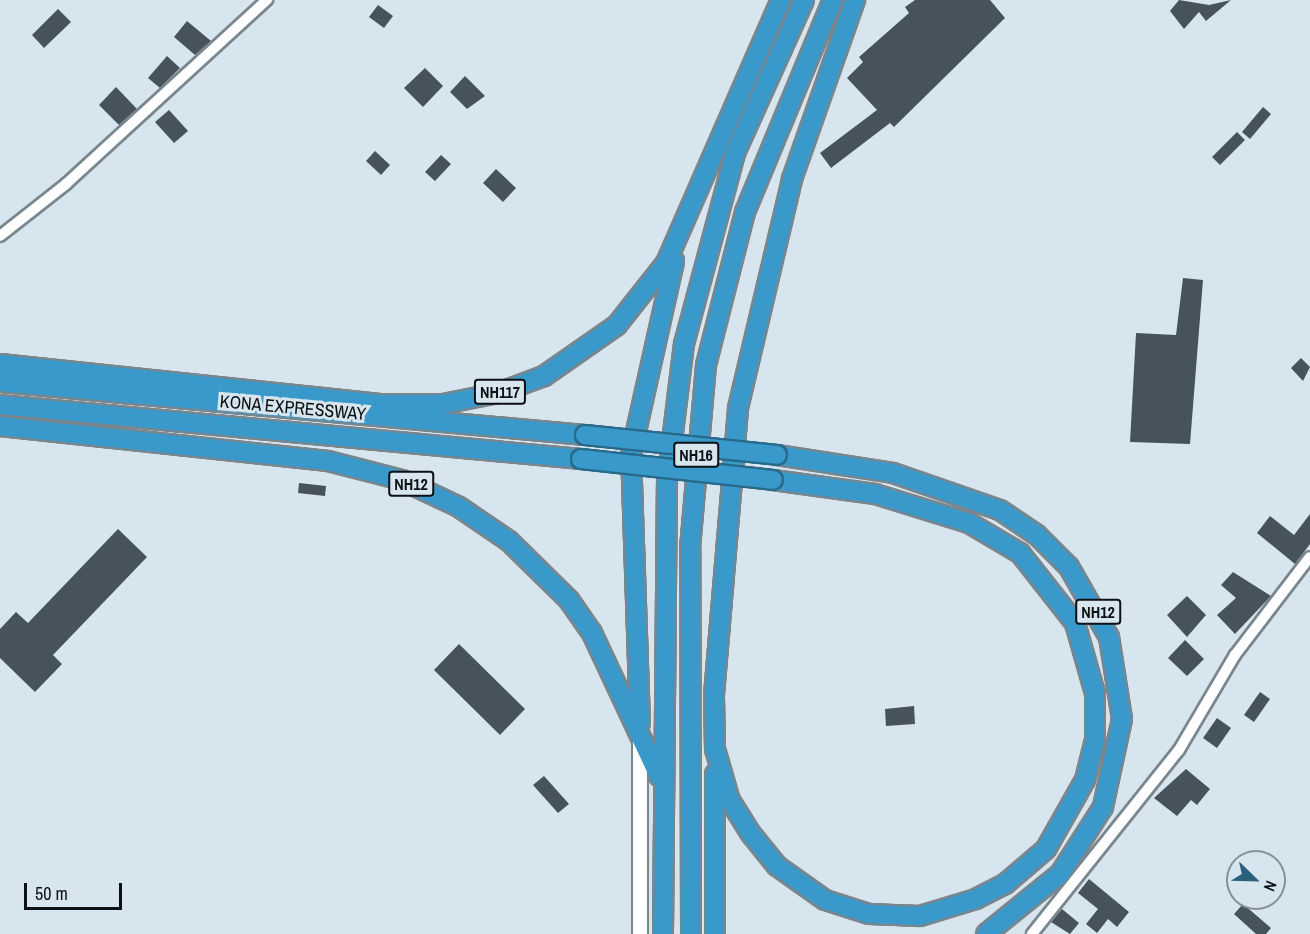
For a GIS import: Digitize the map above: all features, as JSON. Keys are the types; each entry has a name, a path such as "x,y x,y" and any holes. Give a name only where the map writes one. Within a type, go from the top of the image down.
{"highway":[{"name":"NH117","path":"0,364 380,404 443,404 498,393 578,357 643,297 683,233 781,0"},
{"name":"NH16","path":"664,795 667,482 684,344 735,153 804,0"},
{"name":"NH16","path":"691,934 690,548 706,365 729,261 756,181 833,0"},
{"path":"715,934 715,685 738,408 789,190 855,0"},
{"path":"640,730 631,454 655,328 683,233"},
{"name":"KONA EXPRESSWAY","path":"0,382 585,435 777,455 893,473 1000,510 1037,535 1069,567 1109,637 1122,720 1103,807 1060,874 986,934"},
{"name":"KONA EXPRESSWAY","path":"0,405 581,459 773,480 907,503 969,524 1020,553 1059,596 1085,645 1095,693 1090,762 1060,830 1027,867 986,894 943,912 894,916 825,900 777,866 730,801 716,749"},
{"name":"NH12","path":"0,426 294,455 375,471 427,490 485,523 549,577 592,633 640,730 664,795 663,934"}],"street":[{"path":"0,236 66,184 267,0"},
{"path":"1032,934 1179,750 1235,655 1310,557"},
{"path":"640,730 640,934"}],"building":[{"path":"915,0 990,0 1005,18 894,127 890,123 831,168 820,153 877,110 847,78 863,62 859,57 909,13 905,7"},
{"path":"1179,0 1209,5 1231,0 1206,21 1199,12 1184,29 1170,11"},
{"path":"378,5 393,16 384,28 369,17"},
{"path":"58,9 71,22 44,48 32,35"},
{"path":"187,21 211,41 195,55 174,37"},
{"path":"167,56 180,68 160,88 148,78"},
{"path":"425,68 443,86 423,107 404,88"},
{"path":"465,76 485,96 467,109 450,92"},
{"path":"116,87 137,109 119,125 99,105"},
{"path":"1263,107 1271,114 1250,139 1242,132"},
{"path":"169,110 188,131 174,143 155,122"},
{"path":"1237,132 1245,140 1220,165 1212,157"},
{"path":"375,151 390,165 381,175 366,161"},
{"path":"441,155 451,164 435,181 425,172"},
{"path":"496,169 516,188 503,202 483,183"},
{"path":"1183,278 1203,280 1190,444 1130,442 1136,333 1176,335"},
{"path":"1301,358 1310,367 1303,381 1291,368"},
{"path":"299,483 326,486 325,496 298,493"},
{"path":"1310,514 1310,544 1295,564 1257,533 1270,516 1294,535"},
{"path":"118,529 147,557 53,655 62,664 35,692 0,658 0,629 16,612 28,623"},
{"path":"1233,572 1271,596 1235,634 1217,615 1236,598 1221,585"},
{"path":"1187,596 1206,615 1187,637 1167,615"},
{"path":"1185,640 1204,659 1187,676 1168,658"},
{"path":"459,644 525,709 500,735 434,670"},
{"path":"1260,692 1270,699 1254,722 1244,715"},
{"path":"914,706 915,724 886,726 885,709"},
{"path":"1217,718 1231,728 1217,748 1203,738"},
{"path":"1186,769 1210,789 1197,805 1191,800 1177,816 1154,798"},
{"path":"544,776 569,804 558,813 533,785"},
{"path":"1089,879 1129,912 1117,927 1108,919 1097,933 1086,924 1098,909 1078,893"},
{"path":"1062,909 1079,923 1070,934 1051,922"},
{"path":"1238,910 1250,910 1271,928 1266,934 1256,934 1234,914"}]}
